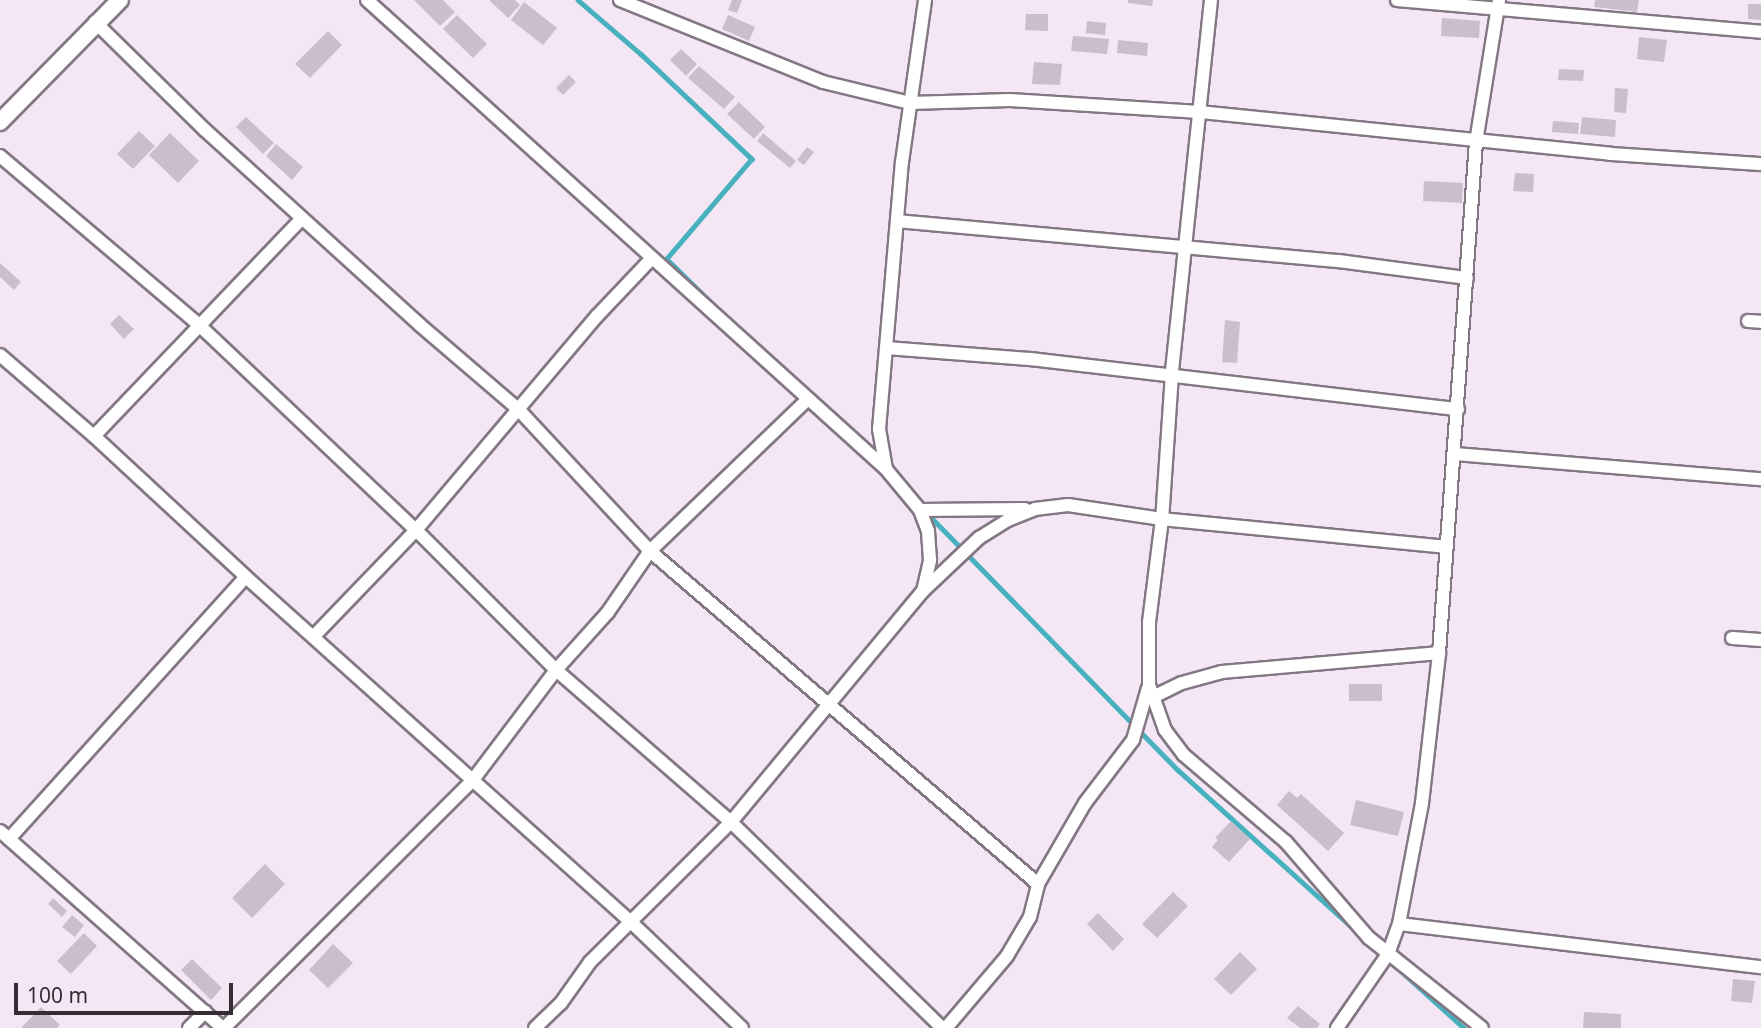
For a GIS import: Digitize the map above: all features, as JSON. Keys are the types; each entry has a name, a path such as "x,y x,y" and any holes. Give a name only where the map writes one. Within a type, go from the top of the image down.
{"main road":[{"path":"0,121 111,3"}],"street":[{"path":"367,0 886,469 920,510 928,531 930,560 922,592"},
{"path":"620,0 823,82 910,103 1010,100 1200,112 1476,142 1761,164"},
{"path":"886,469 879,429 897,221 925,0"},
{"path":"1210,0 1172,374 1162,519 1149,622 1151,691 1165,730 1184,755 1286,842 1369,938 1482,1028"},
{"path":"1397,0 1498,5 1761,32"},
{"path":"1337,1028 1388,954 1399,924 1422,803 1439,653 1476,142 1498,5"},
{"path":"95,22 205,130 519,411 650,551 1038,884"},
{"path":"0,156 199,325 416,530 556,670 731,822 944,1028 1007,956 1030,917 1038,884 1085,803 1133,740 1151,691"},
{"path":"94,436 302,218"},
{"path":"897,221 1339,261 1467,278"},
{"path":"314,636 416,530 597,316 651,259"},
{"path":"886,348 1172,374 1458,409"},
{"path":"0,355 94,436 246,577 632,923 742,1028"},
{"path":"246,577 3,836 224,1028 472,781 556,670 608,612 650,551 808,399"},
{"path":"1455,454 1761,479"},
{"path":"920,510 1035,509 1068,505 1162,519 1447,547"},
{"path":"535,1028 561,1003 590,962 731,822 922,592 979,538 1007,520 1035,509"},
{"path":"1731,638 1761,640"},
{"path":"1151,691 1222,672 1439,653"},
{"path":"1399,924 1761,967"},
{"path":"189,1028 205,1012"}],"building":[{"path":"414,0 443,0 455,12 440,26"},
{"path":"489,0 515,0 520,5 508,18"},
{"path":"732,0 742,0 737,13 728,10"},
{"path":"1128,0 1153,0 1152,6 1128,3"},
{"path":"1595,0 1639,0 1637,12 1594,7"},
{"path":"524,2 557,28 543,45 511,20"},
{"path":"1748,4 1761,4 1761,20 1748,19"},
{"path":"1026,14 1048,14 1048,31 1025,30"},
{"path":"457,15 487,44 473,58 443,29"},
{"path":"728,15 755,27 749,41 722,29"},
{"path":"1442,18 1480,21 1479,38 1441,36"},
{"path":"1087,21 1106,23 1105,35 1086,33"},
{"path":"328,31 342,45 310,78 295,64"},
{"path":"1073,36 1109,39 1107,54 1071,51"},
{"path":"1639,37 1667,40 1664,62 1637,59"},
{"path":"1118,40 1148,43 1147,56 1117,53"},
{"path":"681,49 697,64 686,76 670,60"},
{"path":"1034,62 1062,64 1060,85 1032,84"},
{"path":"699,66 735,97 724,109 688,78"},
{"path":"1559,69 1584,70 1583,81 1558,80"},
{"path":"569,75 576,82 563,95 556,88"},
{"path":"1615,88 1628,89 1626,113 1614,112"},
{"path":"739,102 765,127 754,139 727,114"},
{"path":"246,117 274,143 263,154 236,127"},
{"path":"1582,117 1616,120 1615,137 1580,134"},
{"path":"1553,121 1579,123 1578,134 1552,132"},
{"path":"139,131 155,146 133,169 117,154"},
{"path":"170,133 199,161 178,183 149,155"},
{"path":"763,133 796,161 790,168 757,141"},
{"path":"276,144 303,167 292,180 266,156"},
{"path":"807,147 814,152 804,165 797,160"},
{"path":"1515,173 1534,174 1533,192 1513,191"},
{"path":"1424,181 1463,183 1462,203 1423,201"},
{"path":"0,263 21,282 14,290 0,277"},
{"path":"119,315 134,329 124,339 110,324"},
{"path":"1225,320 1240,322 1237,363 1222,362"},
{"path":"1349,684 1382,684 1382,701 1349,701"},
{"path":"1289,791 1297,798 1301,794 1344,833 1328,851 1277,805"},
{"path":"1356,800 1404,812 1398,836 1350,825"},
{"path":"1231,821 1250,839 1229,862 1212,847 1218,840 1215,838"},
{"path":"265,864 285,884 252,918 232,898"},
{"path":"1173,892 1188,906 1157,938 1142,924"},
{"path":"53,898 67,911 62,917 48,904"},
{"path":"1098,913 1124,939 1113,951 1087,924"},
{"path":"72,915 84,925 75,937 62,927"},
{"path":"84,933 97,946 71,974 57,961"},
{"path":"333,944 353,963 328,988 309,970"},
{"path":"1240,952 1257,969 1231,995 1214,979"},
{"path":"192,959 222,988 211,1000 181,970"},
{"path":"1733,979 1755,981 1752,1003 1731,1001"},
{"path":"1298,1006 1320,1024 1317,1028 1300,1028 1287,1018"},
{"path":"41,1007 60,1025 57,1028 21,1028"},
{"path":"1584,1012 1621,1014 1621,1028 1583,1028"}],"waterway":[{"path":"578,0 641,54 752,159 667,259 716,307"},
{"path":"928,514 1178,770 1353,928"},
{"path":"1401,971 1464,1028"}]}
